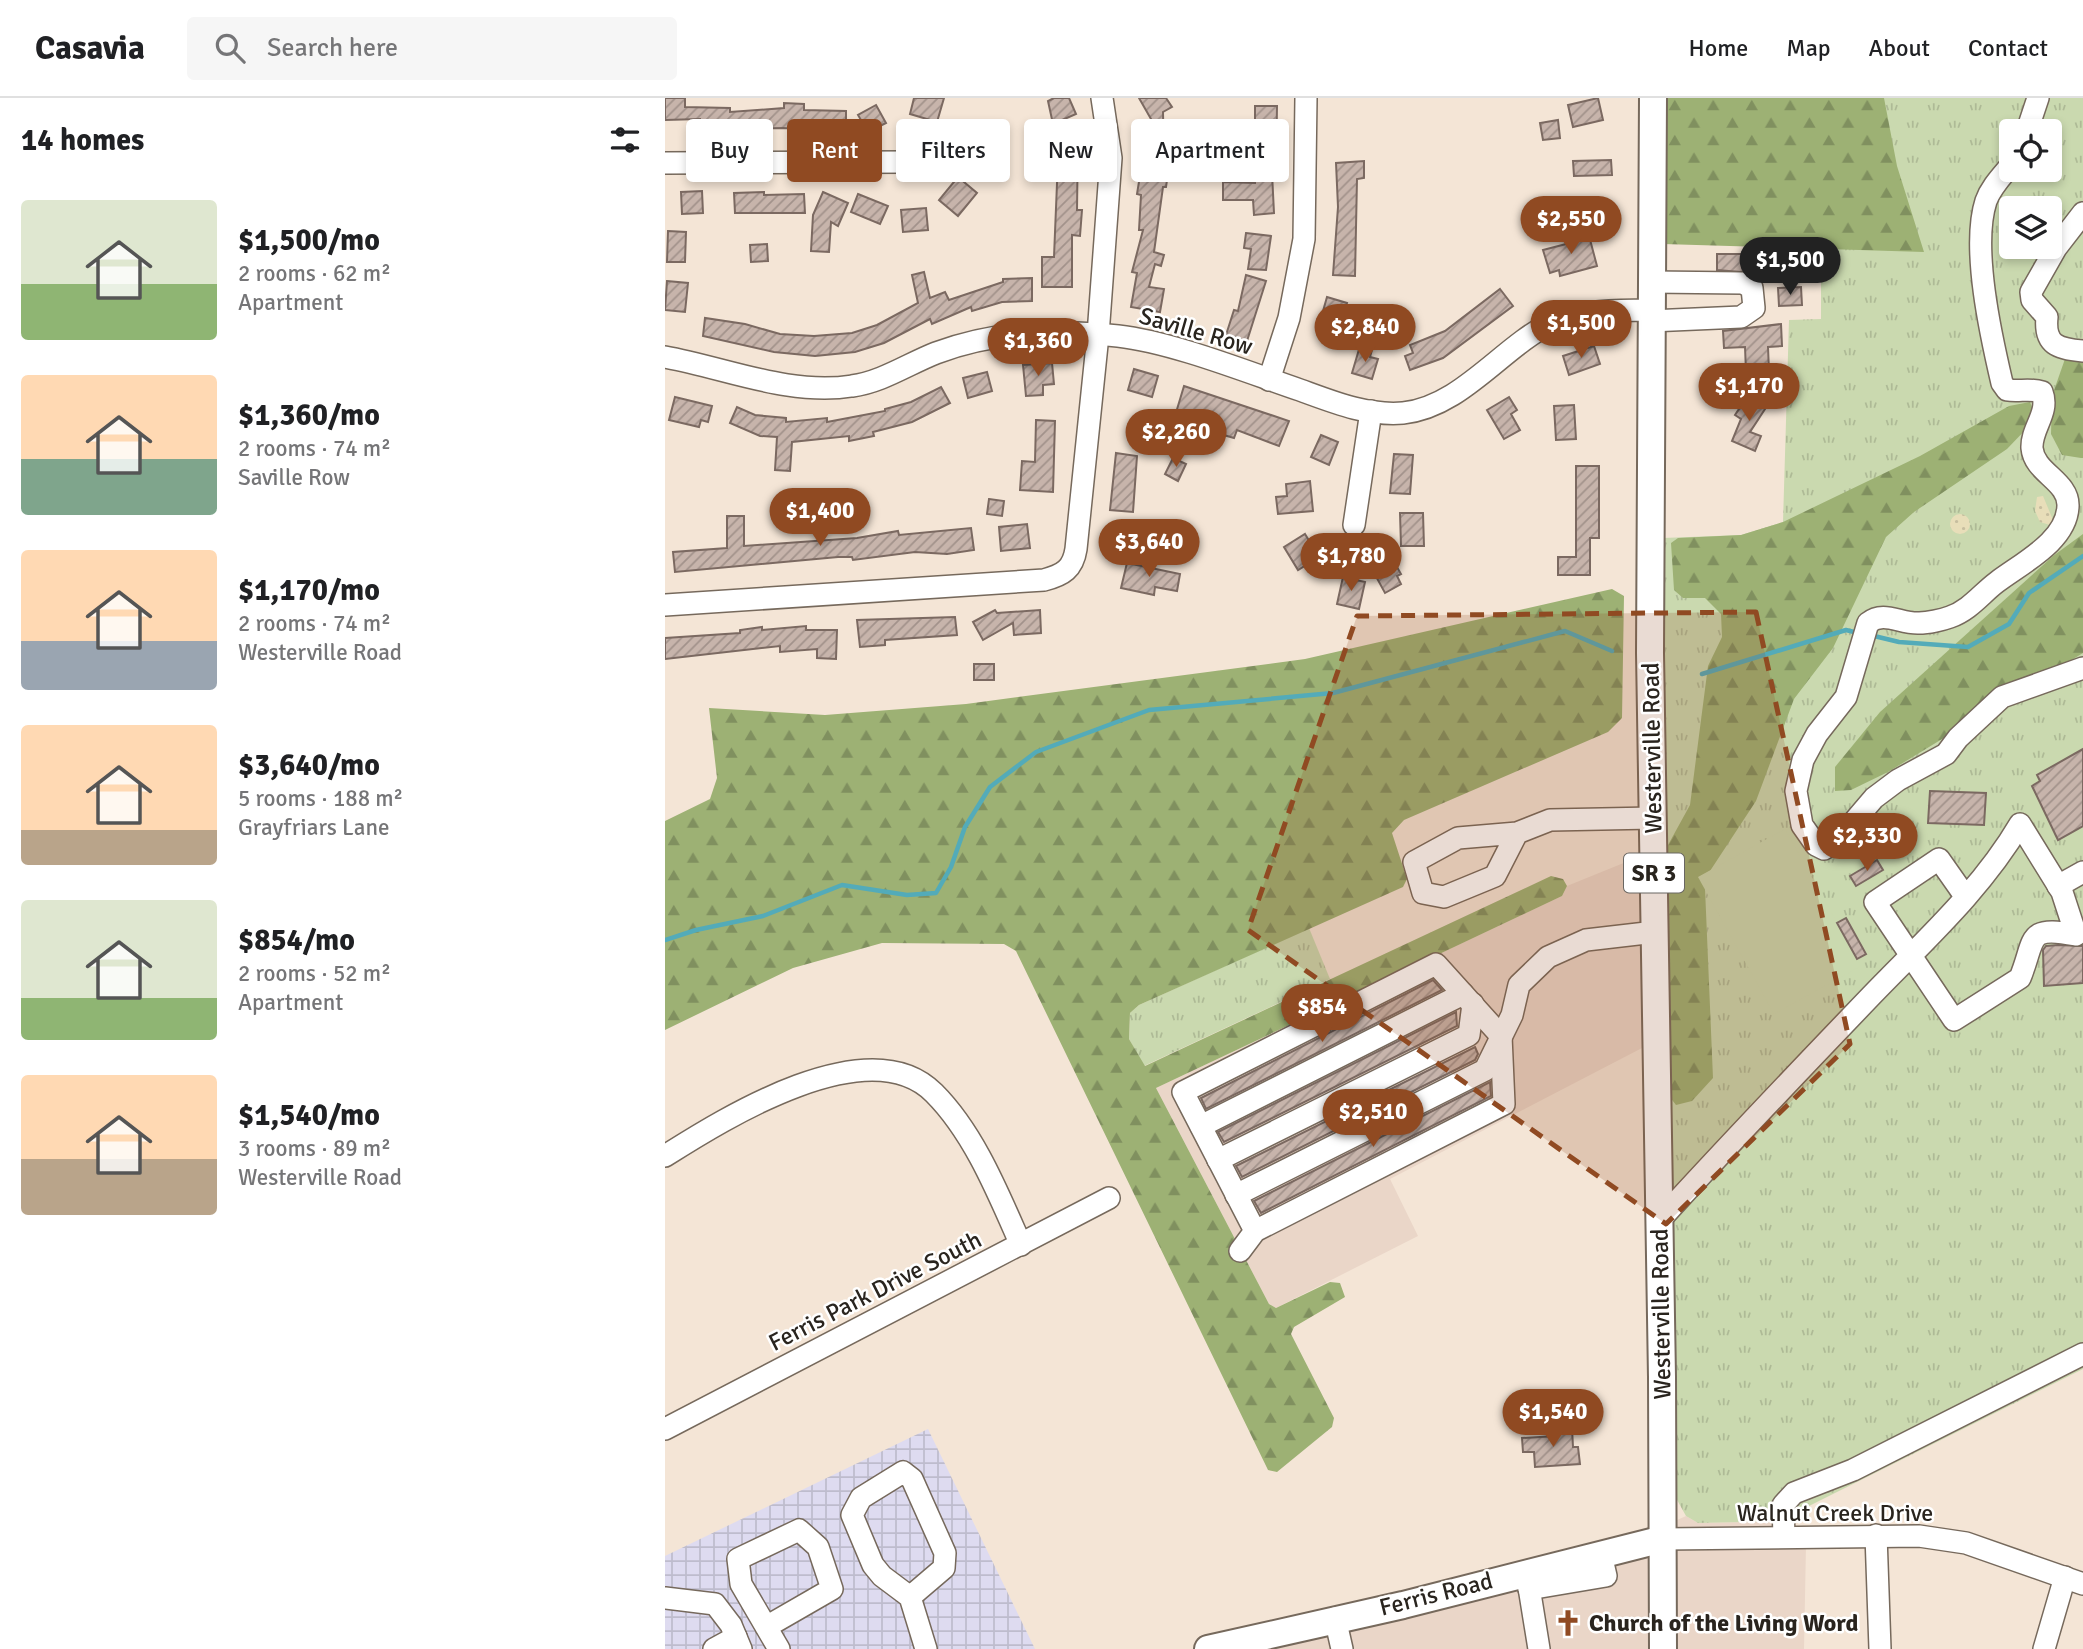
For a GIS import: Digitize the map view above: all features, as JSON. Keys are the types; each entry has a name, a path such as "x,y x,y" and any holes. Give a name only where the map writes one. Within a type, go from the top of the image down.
{"main road":[{"name":"Westerville Road","path":"1653,98 1650,316 1653,818 1664,1649"},
{"name":"Ferris Road","path":"1208,1649 1335,1618 1528,1580 1601,1554 1663,1539"}],"street":[{"path":"665,605 1044,580 1067,571 1074,561 1098,335 1111,158 1102,98"},
{"path":"1269,380 1289,318 1304,239 1306,98"},
{"path":"2031,119 2038,98"},
{"path":"665,163 896,162"},
{"path":"1999,182 1986,201 1983,223 1983,277 1990,332 2002,383 2007,390 2042,392 2046,403 2032,447 2035,458 2064,491 2068,509 2065,523 2048,543 1973,604 1952,617 1920,624 1885,616 1874,618 1863,637 1846,697 1817,734 1803,760 1796,791 1802,825 1816,845 1824,849 1839,839 1874,798 1898,780 1946,754 1958,738 2002,697 2083,668"},
{"path":"2083,213 2056,248 2031,292 2032,300 2047,317 2045,332 2050,340 2064,349 2083,351"},
{"name":"Saville Row","path":"665,358 795,386 823,388 852,386 879,379 945,350 1009,334 1063,332 1146,341 1371,411 1406,412 1449,395 1530,336 1571,315 1741,317 1754,308 1752,288 1743,283 1651,282"},
{"path":"1354,525 1371,411"},
{"path":"2068,509 2083,494"},
{"path":"1517,833 1495,876 1444,897 1423,893 1414,862 1458,838 1517,833 1550,820 1653,818"},
{"path":"1660,1220 1742,1130 1912,956 1998,861 2019,824 2058,886 2076,935 2051,930 2040,932 2030,942 2019,978 1954,1020 1912,956 1875,902 1939,859 1965,896"},
{"path":"2058,886 2083,872"},
{"path":"1236,1195 1485,1070 1512,1015 1519,985 1548,957 1586,940 1655,932"},
{"path":"1240,1251 1255,1231 1504,1104 1501,1036 1436,964 1183,1092 1255,1231"},
{"path":"1201,1126 1468,999"},
{"path":"1218,1160 1469,1035 1468,999"},
{"path":"665,1156 757,1105 827,1075 863,1069 900,1074 932,1090 954,1117 978,1157 1021,1245"},
{"name":"Ferris Park Drive South","path":"665,1429 1109,1198"},
{"path":"1784,1537 1783,1505 1794,1493 1853,1469 2083,1354"},
{"path":"910,1597 944,1568 945,1553 912,1479 903,1472 860,1498 852,1515 873,1565 882,1576 910,1597 926,1649"},
{"path":"766,1627 832,1589 818,1547 799,1530 738,1559 741,1584 766,1627 779,1649"},
{"path":"1876,1535 1880,1649"},
{"name":"Walnut Creek Drive","path":"1663,1539 1919,1535 1966,1543 2074,1581"},
{"path":"1528,1580 1539,1649"},
{"path":"2044,1649 2074,1581"},
{"path":"665,1598 715,1604 738,1643 714,1649"},
{"path":"1335,1618 1342,1649"}],"highlighted area":[{"path":"1756,612 1850,1044 1666,1224 1248,930 1357,616"}],"shaded area":[{"path":"1668,845 1667,1035 1390,1179 1418,1236 1276,1308 1269,1304 1156,1088 1562,896 1567,886"},
{"path":"928,1429 1035,1649 665,1649 665,1556"},
{"path":"1686,1516 1698,1523 1790,1521 1806,1545 1804,1649 1218,1649 1627,1543"}],"green space":[{"path":"1665,98 2083,98 2083,1369 1791,1515 1790,1521 1698,1523 1686,1516 1676,1498 1667,1035 1663,538 1741,535 1783,522 1789,320 1821,319 1821,249"},
{"path":"1665,98 1884,98 1897,166 1924,252 1663,244"},
{"path":"2083,346 2081,458 2062,455 2051,434 2052,396 2066,356"},
{"path":"2030,402 2033,410 2030,425 2007,449 1914,512 1886,537 1833,648 1794,699 1756,801 1710,871 1699,877 1705,888 1713,1078 1692,1101 1676,1105 1669,1096 1668,845 1690,805 1708,666 1722,637 1721,614 1705,598 1683,598 1674,590 1671,543 1678,538 1741,535 1783,522 1920,456 2009,406"},
{"path":"2083,534 2083,653 1888,772 1851,790 1835,791 1835,767 1880,712 2053,556"},
{"path":"1612,589 1624,596 1622,718 1608,732 1404,820 1392,833 1407,879 1403,887 1139,1005 1130,1013 1129,1039 1145,1066 1551,876 1563,879 1567,886 1562,896 1156,1088 1269,1304 1276,1308 1330,1282 1340,1283 1345,1297 1294,1327 1291,1334 1334,1418 1332,1427 1277,1472 1268,1470 1016,951 1004,944 882,943 793,968 665,1030 665,821 710,799 717,778 709,708 825,715 966,704 1305,659"},
{"path":"1785,829 1861,966 1774,1014 1698,877"},
{"path":"1309,928 1330,979 1144,1066 1129,1039 1130,1013 1139,1005"}],"sand":[{"path":"2043,496 2053,520 2050,525 2040,522 2035,511 2037,497"},
{"path":"1956,514 1964,514 1970,524 1964,534 1956,534 1950,528 1950,520"}],"building":[{"path":"665,98 685,98 685,107 730,108 730,112 784,108 784,103 804,104 804,110 846,111 846,119 787,119 787,128 773,128 773,119 665,120"},
{"path":"914,98 944,98 938,119 910,114"},
{"path":"1054,98 1069,98 1076,114 1064,119 1052,119 1048,101"},
{"path":"1139,98 1166,98 1172,107 1163,112 1163,119 1151,119"},
{"path":"1598,98 1603,120 1573,127 1568,105"},
{"path":"876,105 886,123 882,125 882,119 860,119 858,115"},
{"path":"1255,106 1277,106 1277,119 1255,119"},
{"path":"1558,120 1560,138 1543,140 1540,123"},
{"path":"1611,160 1612,175 1574,176 1573,161"},
{"path":"1364,161 1364,178 1357,179 1355,276 1333,275 1338,207 1336,163"},
{"path":"954,182 964,182 977,193 958,216 939,200"},
{"path":"1057,182 1077,182 1077,210 1082,210 1080,236 1072,235 1072,287 1042,287 1042,257 1054,257"},
{"path":"1139,182 1167,182 1166,187 1163,187 1154,252 1164,255 1161,266 1155,264 1149,287 1164,289 1160,312 1131,307 1137,273 1132,272 1143,230 1139,230 1141,195 1137,194"},
{"path":"1223,182 1272,182 1274,213 1254,215 1253,200 1223,200"},
{"path":"702,191 703,213 682,214 681,192"},
{"path":"764,192 764,195 804,194 805,213 735,213 734,193"},
{"path":"823,192 848,203 838,226 831,222 829,252 811,251 813,215"},
{"path":"858,194 888,206 880,224 851,212"},
{"path":"926,208 928,230 903,232 901,210"},
{"path":"668,231 686,232 685,262 667,262"},
{"path":"1588,232 1597,266 1560,276 1559,270 1550,273 1543,250 1570,243 1568,237"},
{"path":"1246,233 1271,236 1266,270 1248,269 1251,249 1244,248"},
{"path":"767,244 768,261 751,262 750,245"},
{"path":"1717,254 1752,254 1752,273 1717,270"},
{"path":"924,272 930,298 945,292 949,300 1003,282 1003,279 1032,278 1032,301 1002,302 972,311 971,307 932,324 930,319 884,343 855,352 815,356 774,352 703,336 705,318 745,324 780,334 814,336 852,333 877,325 918,303 912,275"},
{"path":"1246,275 1266,281 1247,341 1226,335 1234,310 1238,311"},
{"path":"667,281 688,283 685,312 665,310"},
{"path":"1801,287 1802,305 1779,306 1778,288"},
{"path":"1500,289 1513,306 1443,358 1410,370 1405,356 1413,353 1410,345 1445,331"},
{"path":"1327,297 1347,303 1339,330 1319,325"},
{"path":"1781,324 1782,346 1768,347 1769,371 1746,372 1745,347 1724,348 1723,331"},
{"path":"1360,346 1372,350 1370,357 1378,359 1372,379 1352,373"},
{"path":"1594,346 1600,364 1569,375 1563,356"},
{"path":"1052,363 1054,384 1043,385 1043,395 1026,396 1023,365"},
{"path":"1134,369 1158,376 1152,397 1128,390"},
{"path":"987,372 992,391 968,398 963,378"},
{"path":"1184,386 1289,421 1279,446 1237,430 1234,438 1220,434 1221,429 1175,416"},
{"path":"941,387 950,403 912,422 873,432 874,436 849,441 849,436 792,442 790,471 775,470 777,437 760,436 730,423 737,407 755,415 786,418 786,422 827,418 827,422 885,411"},
{"path":"1749,394 1767,406 1750,432 1761,436 1755,451 1732,441 1741,419 1735,415"},
{"path":"675,397 712,406 708,422 701,420 699,427 669,420"},
{"path":"1509,397 1517,410 1511,414 1520,430 1504,439 1487,410"},
{"path":"1574,405 1576,439 1556,440 1554,406"},
{"path":"1036,420 1055,421 1053,492 1020,490 1022,461 1035,462"},
{"path":"1163,427 1181,433 1176,449 1158,445"},
{"path":"1321,435 1338,442 1329,465 1311,457"},
{"path":"1116,453 1137,456 1133,512 1110,510"},
{"path":"1394,454 1413,455 1410,494 1390,493"},
{"path":"1173,458 1186,464 1178,481 1165,474"},
{"path":"1576,466 1599,466 1599,538 1590,538 1590,575 1558,575 1558,557 1576,557"},
{"path":"1310,481 1313,511 1278,514 1276,497 1287,496 1286,484"},
{"path":"989,499 1004,501 1002,516 987,514"},
{"path":"1400,513 1423,513 1424,546 1401,546"},
{"path":"727,516 744,516 744,546 857,538 898,531 899,535 971,528 974,550 947,554 915,552 853,560 852,557 838,557 675,572 673,552 727,548"},
{"path":"1027,524 1030,548 1001,551 999,527"},
{"path":"1159,532 1159,548 1119,549 1119,533"},
{"path":"1305,534 1319,557 1298,570 1284,547"},
{"path":"1393,560 1401,574 1397,576 1401,584 1385,593 1373,571"},
{"path":"1127,563 1180,574 1177,591 1155,587 1154,595 1121,588"},
{"path":"1343,577 1365,582 1359,609 1337,604"},
{"path":"995,610 997,613 1040,610 1041,633 1014,635 1013,623 983,640 973,622"},
{"path":"955,617 957,635 885,640 885,645 860,647 857,620"},
{"path":"806,626 806,630 837,630 836,659 817,658 817,649 780,652 780,646 665,659 665,638 740,633 740,630 762,627 762,630"},
{"path":"974,664 994,664 994,680 974,680"},
{"path":"2083,749 2083,826 2058,840 2032,786 2040,781 2037,775"},
{"path":"1930,791 1986,793 1984,825 1928,823"},
{"path":"1877,860 1883,870 1856,886 1850,876"},
{"path":"1846,918 1866,954 1857,959 1837,923"},
{"path":"2046,946 2083,946 2083,983 2044,986 2043,950"},
{"path":"1433,980 1442,990 1206,1109 1201,1098"},
{"path":"1456,1012 1457,1026 1224,1142 1218,1132"},
{"path":"1475,1047 1478,1054 1475,1060 1242,1177 1236,1166"},
{"path":"1490,1082 1491,1096 1261,1213 1254,1201"},
{"path":"1572,1428 1573,1447 1578,1447 1580,1464 1535,1467 1534,1452 1523,1452 1522,1438 1556,1436 1555,1429"}],"waterway":[{"path":"1870,635 1899,642 1968,647 2009,624 2029,593 2083,556"},
{"path":"1702,674 1846,630 1858,633"},
{"path":"665,940 696,930 763,916 842,885 907,895 936,893 951,867 965,827 990,787 1036,752 1149,710 1333,693 1565,631 1612,651"}],"place":[{"name":"Church of the Living Word","path":"1568,1623"}]}
